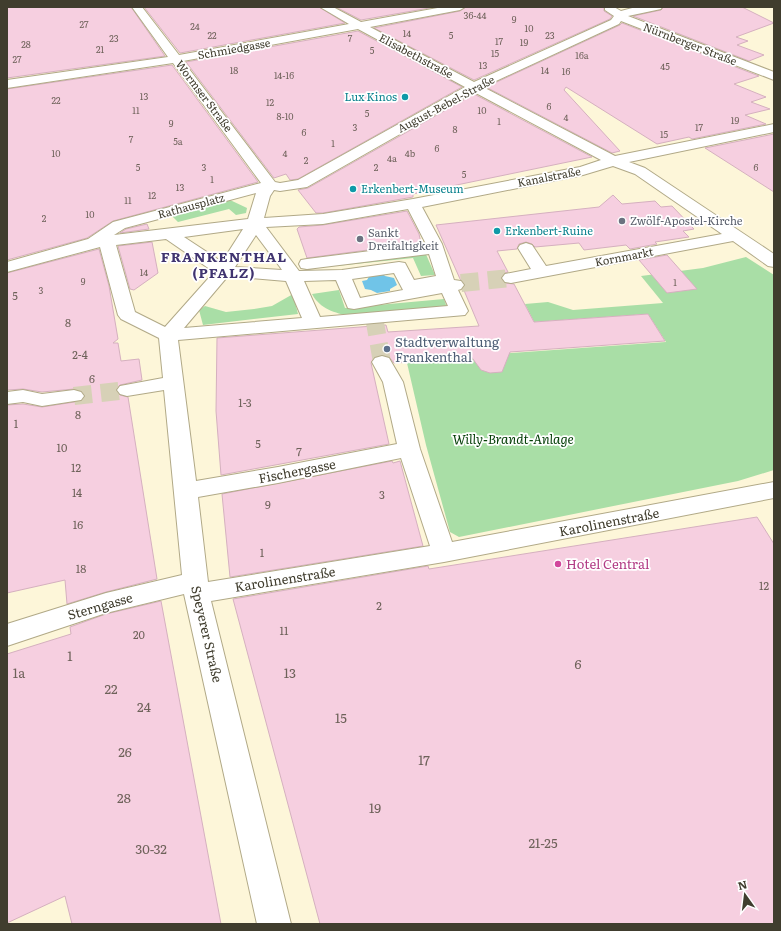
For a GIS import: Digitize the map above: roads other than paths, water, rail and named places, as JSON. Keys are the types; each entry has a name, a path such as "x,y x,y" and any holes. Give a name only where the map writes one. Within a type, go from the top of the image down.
{"street":[{"name":"Wormser Straße","path":"137,7 270,185"},
{"name":"Elisabethstraße","path":"325,7 472,87 613,161 640,171 774,262"},
{"name":"Schmiedgasse","path":"7,84 176,59 460,7"},
{"name":"Nürnberger Straße","path":"608,7 627,20 774,76"},
{"path":"620,15 636,10 657,7"},
{"name":"August-Bebel-Straße","path":"270,185 280,187 302,184 472,87 615,22 620,15"},
{"name":"Kanalstraße","path":"323,219 450,197 583,170 613,161 774,128"},
{"path":"168,338 224,271 255,223 262,196 270,185"},
{"name":"Rathausplatz","path":"99,242 119,225 270,185"},
{"path":"7,267 99,242 127,315 168,338 459,310 454,285 413,204"},
{"name":"Rathausplatz","path":"99,242 171,235 255,223 323,219"},
{"path":"255,223 290,271 313,323"},
{"name":"Rathausplatz","path":"171,235 224,271"},
{"name":"Kornmarkt","path":"511,278 736,236"},
{"path":"754,248 774,243"},
{"path":"290,271 435,246"},
{"path":"526,248 541,272"},
{"path":"224,271 290,271 342,275 399,268 409,286 444,280 454,285"},
{"path":"342,275 354,304 454,285"},
{"name":"Speyerer Straße","path":"168,338 196,588 274,924"},
{"path":"384,366 393,382 409,449 444,553"},
{"path":"127,390 173,383"},
{"path":"7,398 23,396 42,400 74,396"},
{"name":"Fischergasse","path":"185,491 278,475 409,449"},
{"name":"Karolinenstraße","path":"196,588 303,576 771,496"},
{"name":"Sterngasse","path":"7,635 106,603 196,588"}],"water":[{"path":"383,274 394,278 397,285 390,289 390,291 377,293 365,289 362,281 367,280 370,275"}],"tunnel":[{"path":"461,283 511,278"},
{"path":"374,317 382,362"},
{"path":"74,396 127,390"}],"place":[{"name":"Lux Kinos","path":"405,97"},
{"name":"Erkenbert-Museum","path":"353,189"},
{"name":"Zwölf-Apostel-Kirche","path":"622,221"},
{"name":"Erkenbert-Ruine","path":"497,231"},
{"name":"Sankt Dreifaltigkeit","path":"360,239"},
{"name":"Stadtverwaltung Frankenthal","path":"387,349"},
{"name":"Hotel Central","path":"558,564"}],"district":[{"name":"FRANKENTHAL (PFALZ)","path":"224,266"}],"park label":[{"name":"Willy-Brandt-Anlage","path":"513,439"}]}
